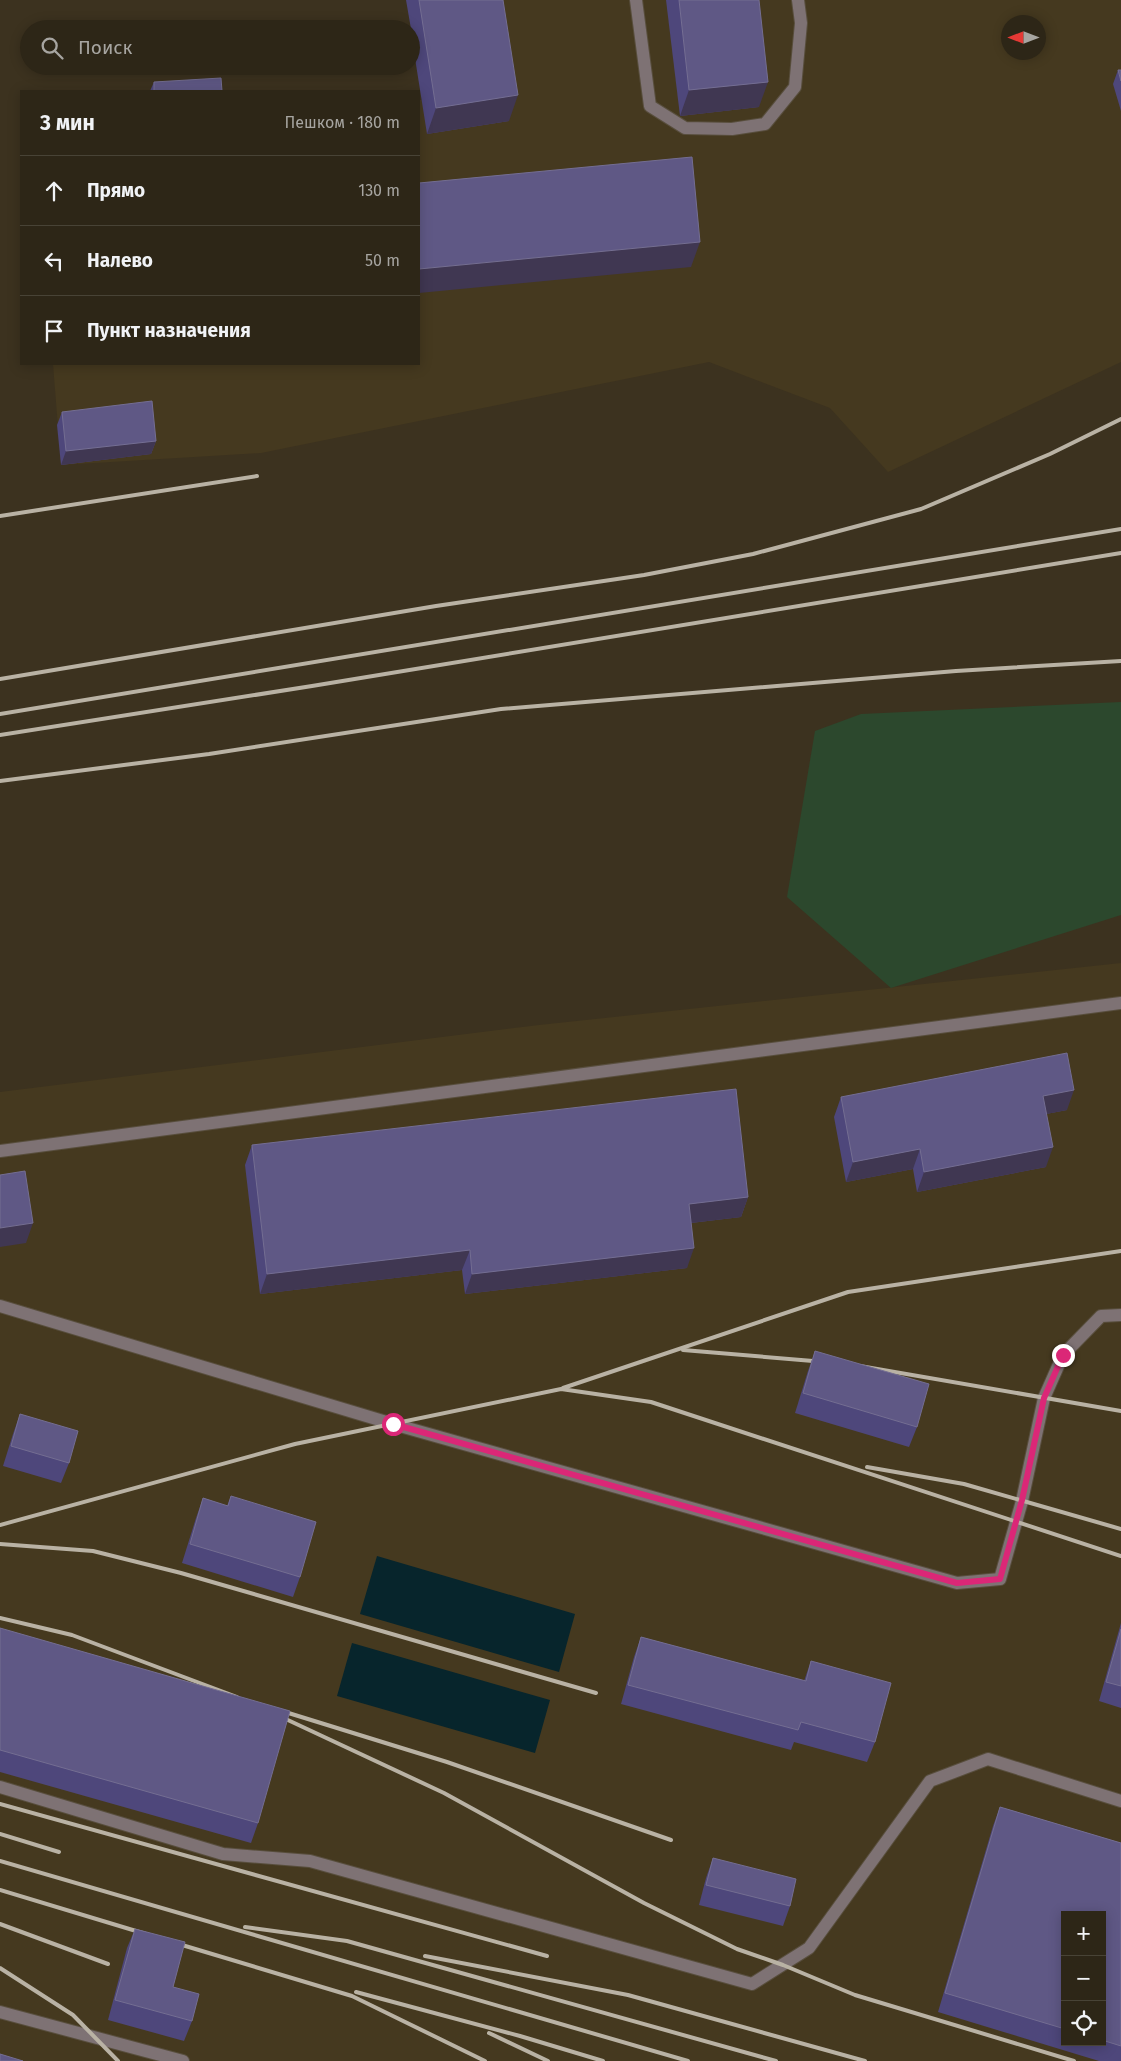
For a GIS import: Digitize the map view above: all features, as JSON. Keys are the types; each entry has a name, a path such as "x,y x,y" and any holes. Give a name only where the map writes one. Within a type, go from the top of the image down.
{"lane":[{"path":"636,0 650,106 685,128 732,129 765,124 795,87 801,23 798,0"},
{"path":"0,1151 1121,1003"},
{"path":"0,1306 393,1424 957,1583 1000,1579 1022,1500 1044,1398 1063,1355 1101,1316 1121,1315"},
{"path":"0,1787 223,1854 310,1861 752,1984 809,1948 930,1781 988,1760 1121,1801"},
{"path":"0,2012 183,2061"}],"shaded area":[{"path":"500,0 1121,0 1121,362 888,472 830,408 709,362 261,453 61,465 53,365 420,365 420,100 517,99"},
{"path":"1121,963 1121,2061 0,2061 0,1092 539,1025"}],"green space":[{"path":"1121,702 1121,915 891,988 787,897 815,731 861,714"}],"water":[{"path":"377,1556 575,1614 559,1672 360,1614"},
{"path":"352,1643 550,1700 535,1753 337,1696"}],"building":[{"path":"419,0 503,0 518,95 436,108"},
{"path":"679,0 759,0 768,82 689,90"},
{"path":"1118,70 1121,70 1121,81"},
{"path":"221,78 222,90 154,90 154,82"},
{"path":"692,157 700,242 420,269 420,183"},
{"path":"152,401 156,441 66,451 62,412"},
{"path":"1067,1053 1074,1090 1043,1096 1053,1147 924,1172 920,1149 853,1162 841,1097"},
{"path":"736,1089 748,1197 689,1204 694,1248 472,1274 470,1250 267,1274 252,1145"},
{"path":"25,1171 33,1223 0,1228 0,1175"},
{"path":"815,1351 929,1384 917,1427 803,1393"},
{"path":"20,1414 78,1431 69,1463 11,1446"},
{"path":"231,1496 316,1522 300,1577 190,1544 203,1498 228,1506"},
{"path":"0,1628 290,1711 258,1823 0,1750"},
{"path":"1121,1629 1121,1686 1106,1682"},
{"path":"641,1637 806,1681 811,1661 891,1683 875,1742 801,1722 798,1730 628,1685"},
{"path":"1000,1807 1121,1843 1121,2046 1106,2041 1106,1911 1061,1911 1061,2028 945,1993"},
{"path":"713,1858 796,1879 790,1906 706,1885"},
{"path":"135,1929 185,1942 173,1987 199,1994 192,2021 115,2000"},
{"path":"0,2054 23,2061 0,2061"}],"railway":[{"path":"0,679 436,606 644,575 753,554 921,509 1050,454 1121,419"},
{"path":"0,516 257,476"},
{"path":"0,714 1121,529"},
{"path":"0,735 312,686 1121,553"},
{"path":"0,781 209,754 501,709 956,671 1121,661"},
{"path":"563,1388 848,1292 1121,1251"},
{"path":"683,1350 825,1362"},
{"path":"860,1366 1121,1411"},
{"path":"0,1525 295,1444 561,1389 651,1402 1121,1556"},
{"path":"867,1467 964,1484 1121,1529"},
{"path":"0,1544 93,1551 181,1573 596,1693"},
{"path":"0,1618 72,1635 237,1697"},
{"path":"282,1711 447,1762 671,1840"},
{"path":"275,1714 444,1793 644,1903 737,1949 783,1965 855,1995 1074,2061"},
{"path":"0,1804 547,1956"},
{"path":"0,1834 59,1852"},
{"path":"0,1861 688,2061"},
{"path":"0,1890 146,1934"},
{"path":"0,1924 108,1964"},
{"path":"245,1927 347,1941 776,2061"},
{"path":"172,1942 352,1996 485,2061"},
{"path":"425,1956 628,1995 865,2061"},
{"path":"0,1968 73,2015 118,2061"},
{"path":"356,1992 520,2036 603,2061"},
{"path":"489,2033 548,2061"}],"route":[{"path":"393,1424 957,1583 1000,1579 1022,1500 1044,1398 1063,1355"}]}
